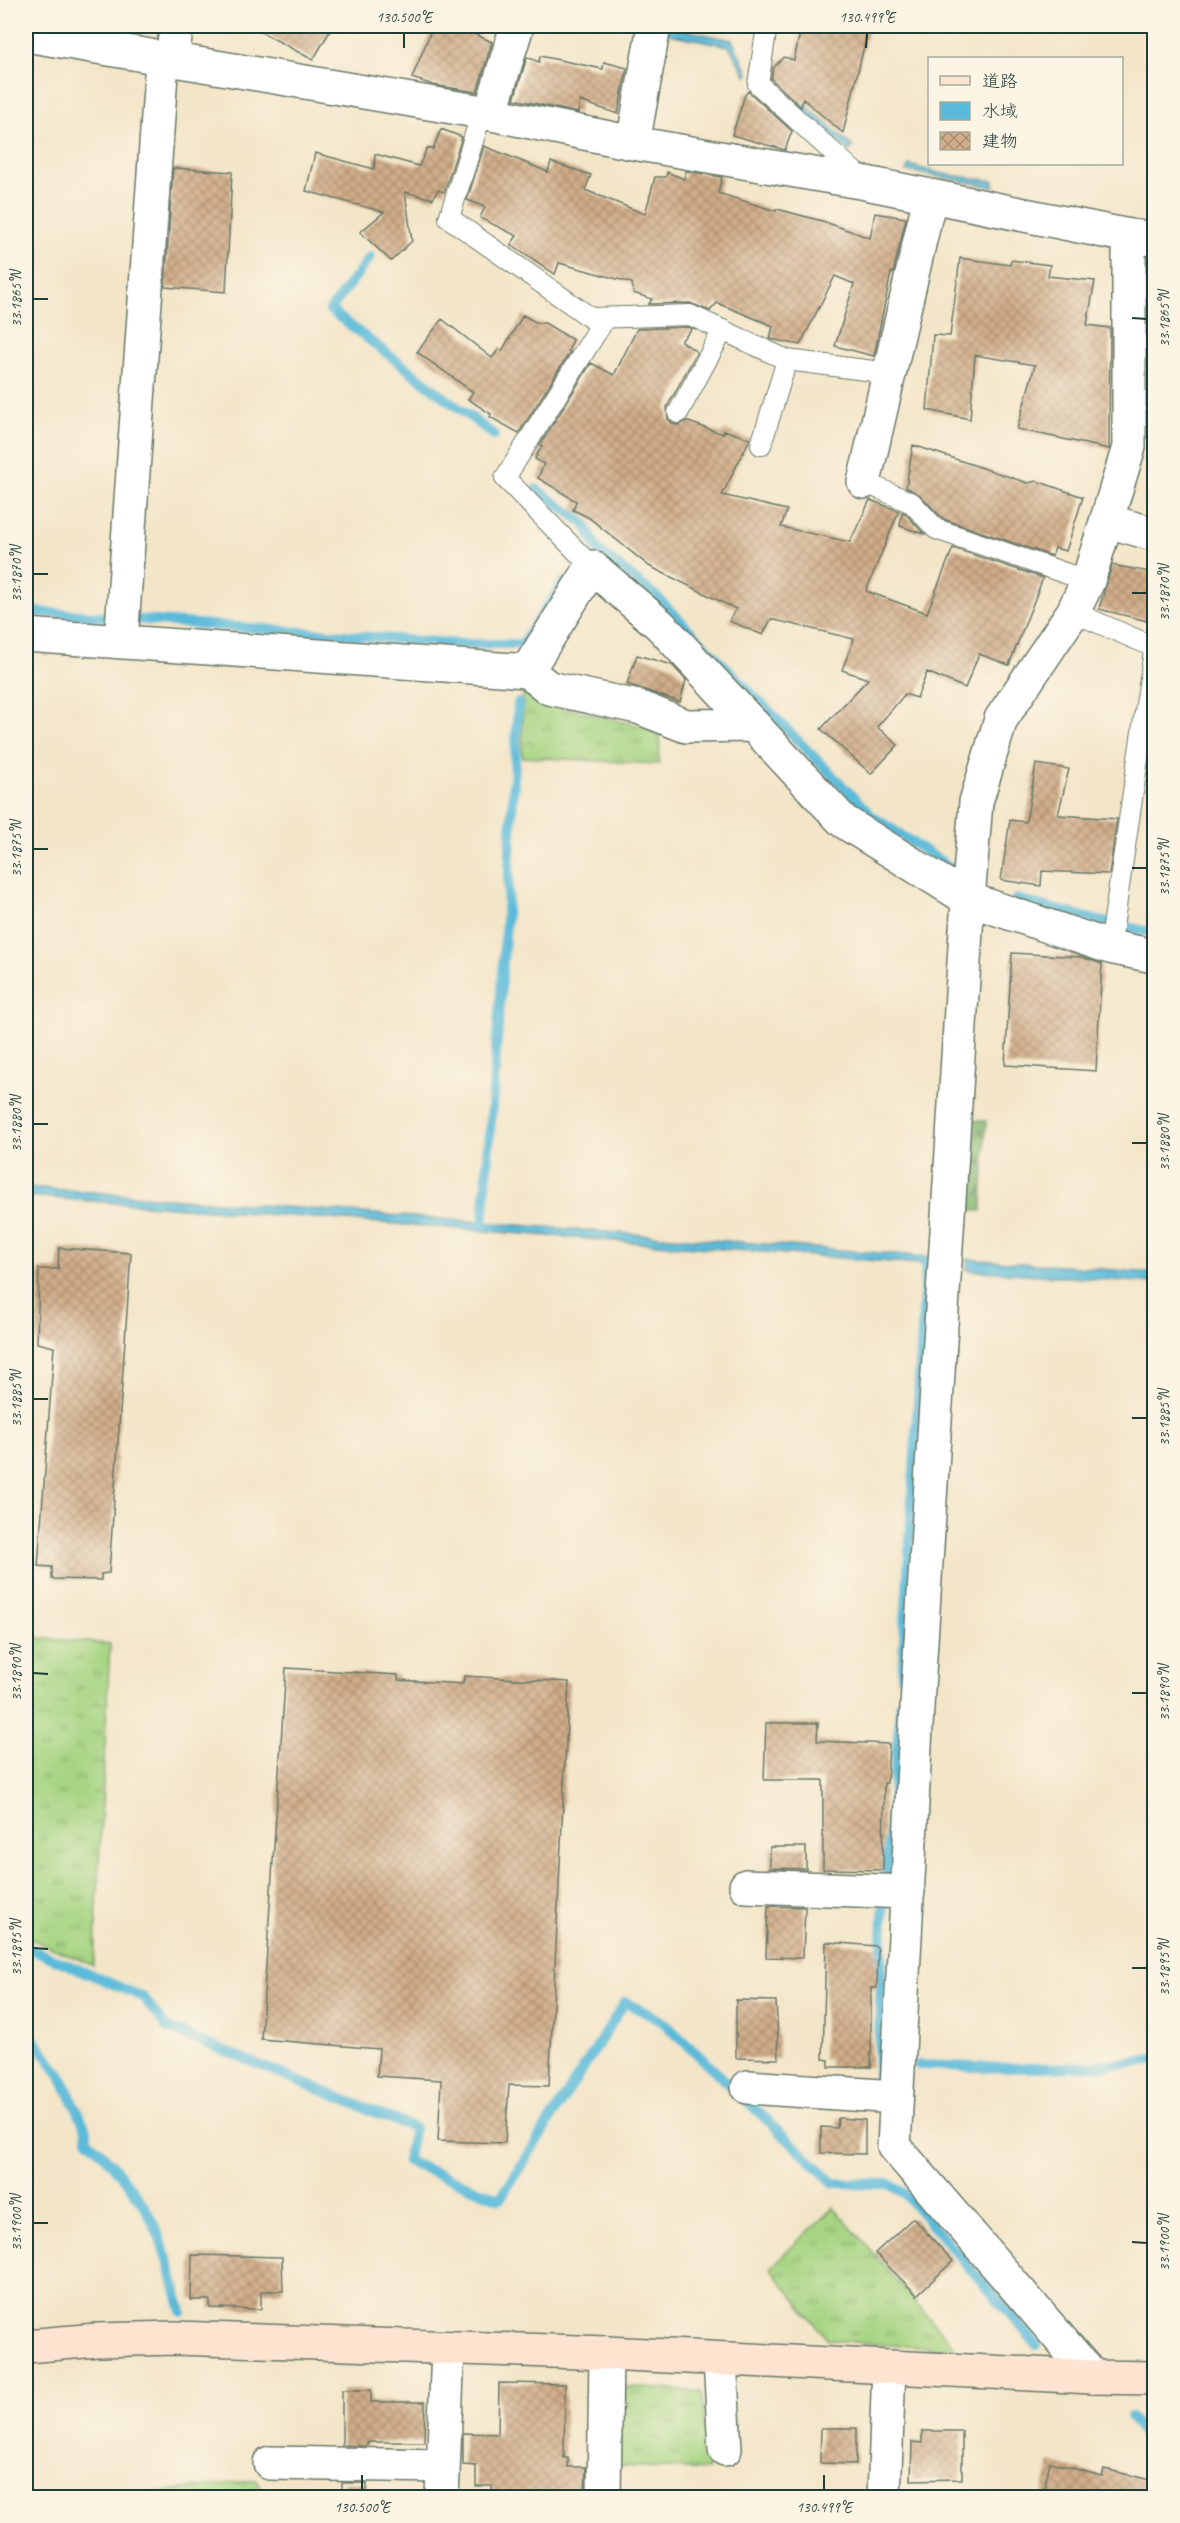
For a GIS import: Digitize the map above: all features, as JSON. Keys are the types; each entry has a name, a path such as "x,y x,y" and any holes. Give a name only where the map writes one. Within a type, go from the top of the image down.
{"street":[{"path":"121,642 166,61 177,26"},
{"path":"486,113 517,26"},
{"path":"633,143 654,26"},
{"path":"26,35 166,61 486,113 633,143 866,183 1142,238 1129,447 1088,581 1073,612 1001,719 976,802 918,1689 894,2146 1093,2378"},
{"path":"864,482 930,197"},
{"path":"1107,521 1155,534"},
{"path":"527,671 592,567 660,625 843,821 968,899 1110,947 1155,956"},
{"path":"26,635 527,671 549,688 638,707 686,726 754,725"},
{"path":"747,1886 908,1892"},
{"path":"748,2087 896,2097"},
{"path":"26,2346 98,2340 176,2338 606,2353 1093,2378 1155,2378"},
{"path":"270,2463 442,2482 448,2348"},
{"path":"604,2498 606,2353"},
{"path":"720,2359 725,2449"},
{"path":"884,2498 889,2367"}],"lane":[{"path":"766,26 758,84 866,183"},
{"path":"486,113 449,218 601,325 505,478 592,567"},
{"path":"592,318 690,315 787,360 889,374"},
{"path":"678,413 723,330"},
{"path":"761,445 787,360"},
{"path":"864,482 912,503 936,529 1088,581"},
{"path":"1073,612 1155,649 1110,947"}],"green space":[{"path":"523,693 542,702 660,731 659,764 522,757"},
{"path":"971,1120 986,1121 982,1211 966,1209"},
{"path":"26,1637 110,1644 94,1966 26,1937"},
{"path":"834,2207 957,2350 828,2340 770,2268"},
{"path":"616,2386 702,2392 708,2470 616,2466"},
{"path":"257,2480 264,2497 118,2497"}],"water":[{"path":"628,26 665,26 732,40 749,74 747,77 729,46"},
{"path":"773,77 853,147 849,151 768,81"},
{"path":"909,165 943,174 994,181 994,187 906,171"},
{"path":"26,1187 919,1256 931,1258 931,1265 26,1196"},
{"path":"968,1259 1154,1273 1154,1283 967,1270"}],"building":[{"path":"250,26 333,26 313,60"},
{"path":"433,26 446,26 464,35 467,31 492,42 477,92 433,85 412,78"},
{"path":"820,26 869,26 843,133 803,99 801,107 771,79 773,68 784,57 794,60 800,33 818,33"},
{"path":"540,56 603,69 604,62 627,68 618,114 580,101 578,113 514,99 527,57 539,62"},
{"path":"748,91 792,131 785,150 732,135"},
{"path":"441,129 462,137 444,192 438,190 433,199 405,192 412,241 391,261 360,232 384,212 306,191 315,153 374,169 375,154 419,166 427,148 433,149"},
{"path":"484,146 548,172 551,162 591,175 585,190 645,214 655,177 666,177 667,172 684,179 686,171 722,177 718,193 776,211 777,209 822,221 870,238 875,213 906,218 893,273 891,273 874,356 835,346 854,284 835,276 800,345 770,339 773,326 717,303 710,311 690,303 649,304 652,299 633,293 632,283 559,263 555,274 511,244 517,236 480,218 485,207 467,200"},
{"path":"173,168 232,172 226,292 165,287"},
{"path":"960,258 1010,265 1011,260 1050,265 1048,276 1095,281 1087,325 1110,328 1109,449 1017,429 1035,365 975,355 970,419 927,410 933,335 950,336"},
{"path":"523,315 537,323 545,323 573,340 568,351 570,352 519,433 490,417 491,414 468,399 473,392 417,352 442,319 492,358 499,349 502,351"},
{"path":"688,327 692,329 681,341 697,352 667,407 668,419 673,424 679,425 686,421 723,434 724,430 750,439 722,495 787,510 781,527 850,542 870,500 899,511 866,591 927,613 953,548 1043,578 1009,665 979,654 965,688 927,672 917,698 905,694 877,727 898,745 871,774 821,729 868,679 842,670 854,639 771,619 763,635 729,621 736,609 649,566 588,517 573,510 576,501 538,478 544,464 535,459 542,446 540,445 591,363 614,375 637,329"},
{"path":"913,445 1028,483 1037,481 1083,497 1066,551 1055,548 1052,556 943,519 920,495 906,487"},
{"path":"902,512 905,513 924,534 900,526"},
{"path":"1112,565 1155,573 1155,623 1099,609"},
{"path":"637,655 672,665 686,680 680,702 627,684"},
{"path":"1036,764 1069,769 1058,815 1117,819 1109,874 1042,871 1041,886 1001,880 1010,820 1026,822"},
{"path":"1012,953 1081,957 1102,964 1096,1071 1005,1065"},
{"path":"59,1248 131,1253 109,1573 101,1574 101,1580 52,1579 52,1567 38,1566 54,1347 37,1343 39,1269 58,1269"},
{"path":"286,1668 398,1675 398,1680 463,1684 464,1676 569,1682 549,2086 509,2085 505,2143 438,2141 441,2080 377,2076 379,2049 261,2039"},
{"path":"766,1723 818,1723 817,1741 889,1744 887,1783 884,1783 883,1870 823,1869 823,1780 764,1780"},
{"path":"770,1847 806,1847 806,1869 770,1868"},
{"path":"768,1906 805,1907 803,1958 766,1957"},
{"path":"826,1942 876,1946 878,1950 877,1988 871,1988 871,2067 829,2067 829,2060 823,2059"},
{"path":"736,2000 776,2001 779,2059 736,2058"},
{"path":"838,2118 865,2120 865,2154 821,2153 821,2127 837,2128"},
{"path":"913,2218 953,2261 917,2295 875,2253"},
{"path":"192,2255 282,2257 283,2291 261,2291 261,2309 210,2308 210,2300 191,2300"},
{"path":"499,2383 565,2384 564,2458 568,2458 568,2467 586,2467 585,2498 492,2498 492,2486 476,2486 476,2466 463,2465 463,2433 498,2434"},
{"path":"342,2390 371,2390 371,2402 425,2402 424,2442 371,2442 367,2443 367,2446 342,2445"},
{"path":"821,2428 856,2428 856,2464 820,2463"},
{"path":"922,2431 962,2431 962,2479 911,2480 912,2442 922,2443"},
{"path":"1050,2462 1102,2476 1104,2469 1155,2481 1155,2498 1042,2498"},
{"path":"342,2483 367,2483 367,2498 342,2498"}],"waterway":[{"path":"370,257 330,310 494,435"},
{"path":"536,489 585,524 598,550 657,597 872,816 966,878"},
{"path":"26,611 462,644 522,644 564,582"},
{"path":"483,1222 507,909 518,703"},
{"path":"1016,899 1154,933"},
{"path":"902,1677 926,1264"},
{"path":"878,2080 883,1916 901,1702"},
{"path":"26,1947 143,1997 166,2027 414,2128 407,2161 500,2199 625,2002 662,2021 834,2183 889,2184 904,2193 1037,2345"},
{"path":"26,2029 60,2074 87,2131 87,2139 124,2178 148,2213 166,2255 182,2312"},
{"path":"919,2065 1007,2068 1066,2067 1154,2059"},
{"path":"1130,2417 1154,2446"}]}
